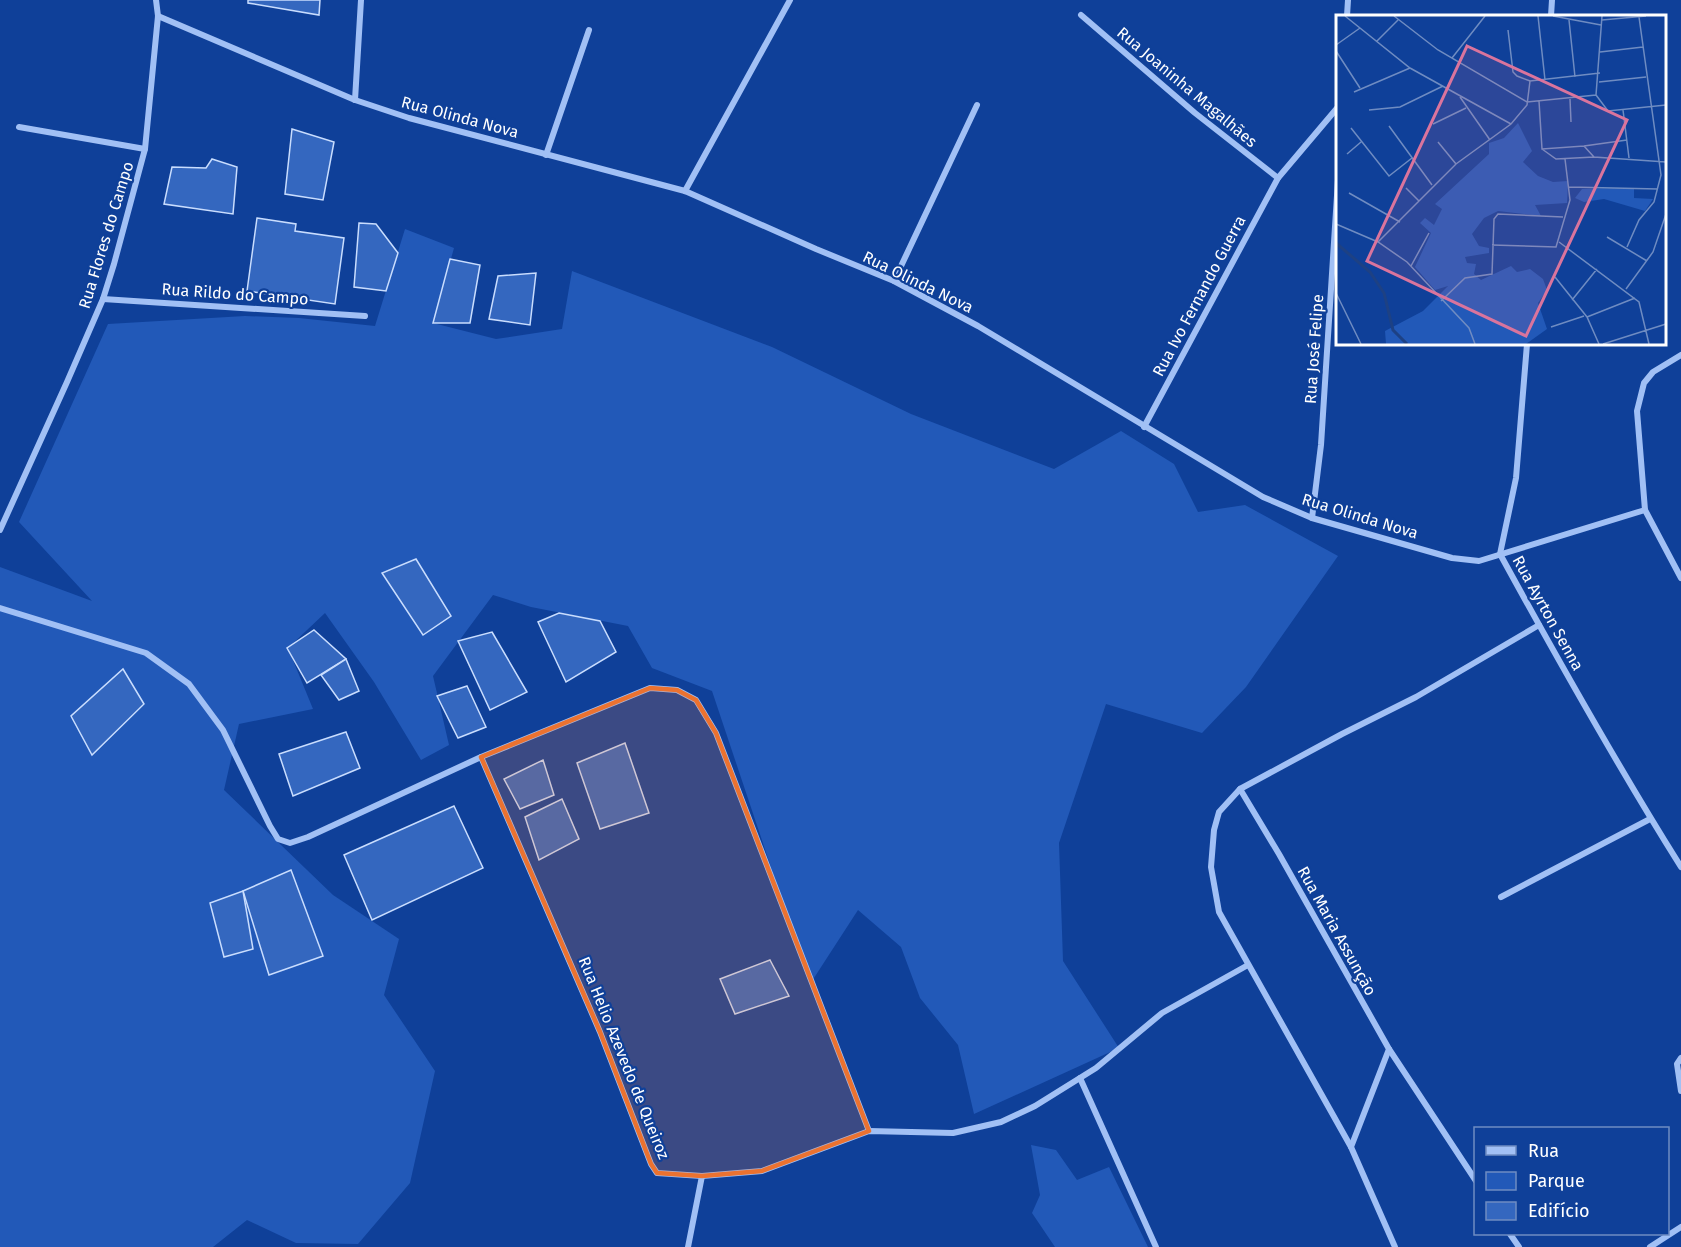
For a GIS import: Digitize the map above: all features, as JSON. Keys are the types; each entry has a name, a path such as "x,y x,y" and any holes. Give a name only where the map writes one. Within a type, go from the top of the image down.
{"street":[{"name":"Rua Flores do Campo","path":"0,530 103,298 114,264 145,149 158,16 156,0"},
{"path":"355,100 361,0"},
{"path":"685,191 790,0"},
{"path":"1347,15 1348,0"},
{"path":"1551,15 1552,0"},
{"name":"Rua Joaninha Magalhães","path":"1081,15 1195,113 1278,178"},
{"name":"Rua Olinda Nova","path":"158,16 355,100 409,118 685,191 894,281 978,326 1263,497 1312,518 1452,558 1479,561 1645,510"},
{"path":"546,155 589,30"},
{"path":"894,281 977,105"},
{"name":"Rua Ivo Fernando Guerra","path":"1144,427 1278,178 1336,109"},
{"path":"19,127 145,149"},
{"name":"Rua José Felipe","path":"1312,518 1321,445 1336,211"},
{"name":"Rua Rildo do Campo","path":"103,298 364,316"},
{"name":"Rua Ayrton Senna","path":"1527,345 1516,478 1500,554 1650,819 1681,867"},
{"path":"1681,355 1653,372 1644,383 1637,411 1645,510 1681,578"},
{"path":"0,608 146,653 189,684 224,730 270,826 279,839 290,843 308,837 481,757 650,688 677,690 696,700 717,733 869,1131"},
{"path":"1395,1247 1351,1147 1219,912 1211,867 1214,830 1219,812 1240,789 1416,697 1539,625"},
{"name":"Rua Helio Azevedo de Queiroz","path":"481,757 600,1032 651,1164 657,1173 702,1176 762,1171 869,1131 953,1133 1001,1122 1035,1106 1096,1068 1162,1013 1248,965"},
{"name":"Rua Maria Assunção","path":"1240,789 1389,1049 1474,1178"},
{"path":"1501,897 1650,819"},
{"path":"1351,1147 1389,1049"},
{"path":"1681,1058 1677,1064 1681,1091"},
{"path":"1080,1078 1156,1247"},
{"path":"688,1247 702,1176"},
{"path":"1650,1247 1669,1235"}],"highlighted area":[{"path":"650,688 677,690 696,700 716,733 869,1131 762,1171 702,1176 657,1173 651,1164 600,1032 481,757"}],"green space":[{"path":"405,229 454,248 433,323 496,339 562,329 572,271 772,347 911,414 1054,469 1121,431 1174,464 1198,512 1245,505 1338,556 1246,687 1202,733 1106,704 1059,843 1063,961 1119,1048 974,1114 958,1045 920,998 901,947 858,910 812,981 792,930 712,691 652,668 628,626 531,607 493,595 433,676 449,745 421,760 374,682 325,613 288,648 313,709 239,724 224,790 333,895 399,939 384,995 435,1071 410,1183 358,1244 296,1243 247,1220 213,1247 0,1247 0,567 92,601 19,522 108,324 245,316 299,318 375,326"},
{"path":"1031,1145 1056,1150 1077,1180 1109,1167 1148,1247 1055,1247 1032,1213 1040,1195"}],"building":[{"path":"248,0 320,0 319,15 248,3"},
{"path":"292,129 334,142 323,200 285,194"},
{"path":"212,159 237,167 233,214 164,204 172,167 206,168"},
{"path":"257,218 296,224 295,231 344,238 335,304 247,291"},
{"path":"359,223 376,224 398,253 386,291 354,287"},
{"path":"450,259 480,265 470,323 433,323"},
{"path":"536,273 530,325 489,319 498,276"},
{"path":"416,559 451,616 423,635 382,573"},
{"path":"559,613 600,621 616,652 566,682 538,622"},
{"path":"314,630 346,659 307,683 287,648"},
{"path":"492,632 527,692 490,710 458,641"},
{"path":"346,659 359,691 339,700 321,675"},
{"path":"123,669 144,704 92,755 71,716"},
{"path":"467,686 486,727 458,738 437,696"},
{"path":"346,732 360,768 293,796 279,754"},
{"path":"625,743 649,813 600,829 577,763"},
{"path":"543,760 554,795 520,809 504,779"},
{"path":"562,799 579,839 539,860 525,817"},
{"path":"454,806 483,868 372,920 344,855"},
{"path":"291,870 323,956 269,975 243,891"},
{"path":"243,891 253,949 224,957 210,903"},
{"path":"770,960 789,996 735,1014 720,979"}]}
